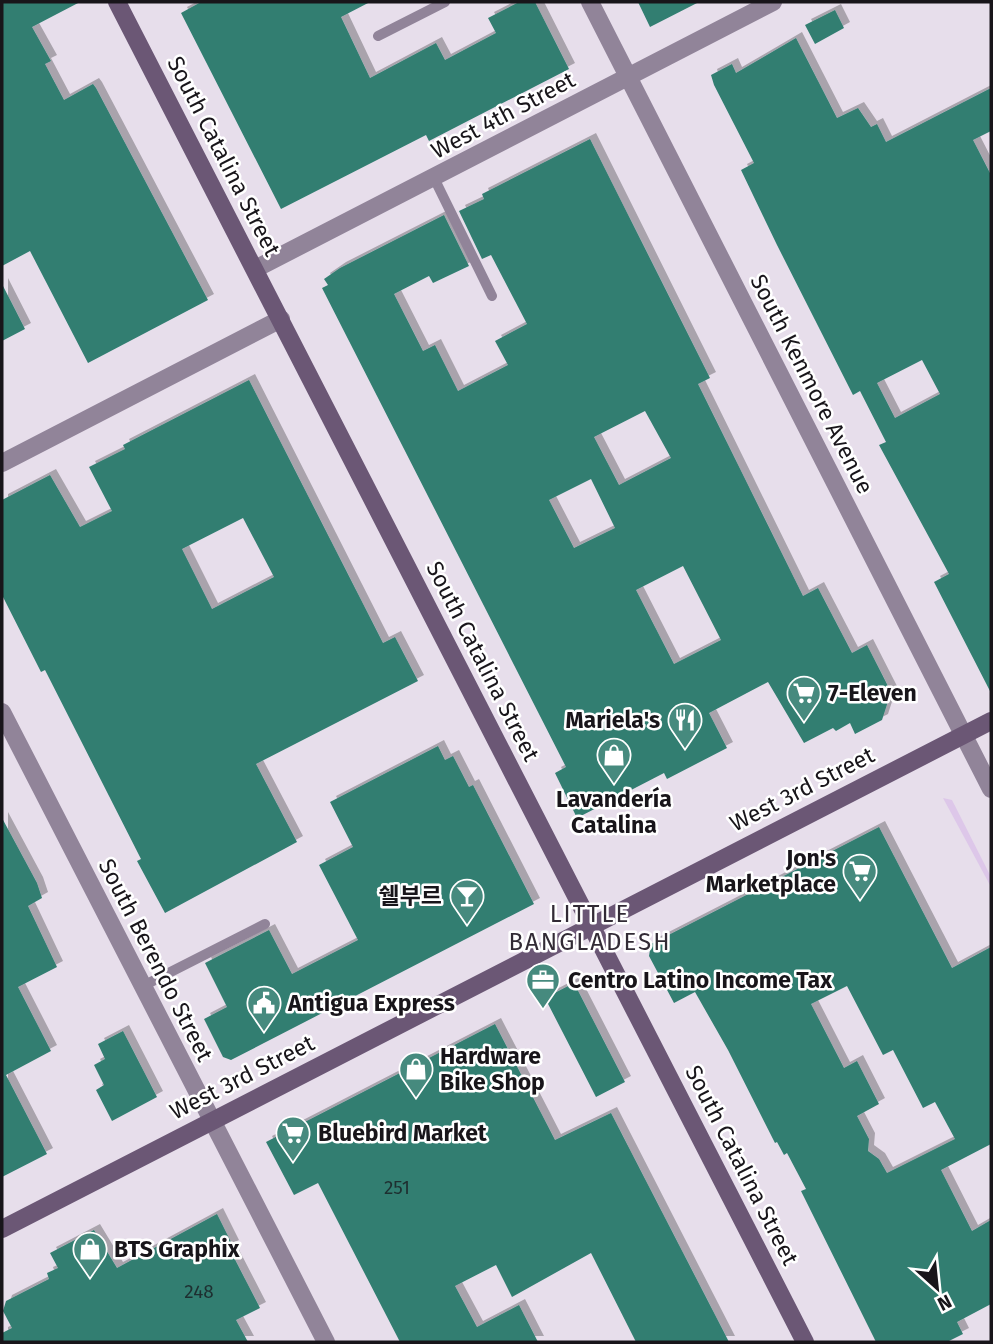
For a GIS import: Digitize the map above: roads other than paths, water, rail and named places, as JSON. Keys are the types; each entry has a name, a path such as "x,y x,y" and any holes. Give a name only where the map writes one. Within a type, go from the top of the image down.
{"street":[{"name":"South Catalina Street","path":"117,2 805,1342"},
{"name":"South Kenmore Avenue","path":"590,2 991,789"},
{"name":"West 4th Street","path":"255,269 772,2"},
{"path":"2,463 281,320"},
{"name":"South Berendo Street","path":"2,712 326,1342"},
{"name":"West 3rd Street","path":"2,1229 991,721"}],"lane":[{"path":"378,36 445,2"},
{"path":"434,178 492,296"},
{"path":"141,986 265,924"}],"place":[{"name":"7-Eleven","path":"804,723"},
{"name":"Mariela's","path":"685,750"},
{"name":"Lavandería Catalina","path":"614,785"},
{"name":"Jon's Marketplace","path":"860,901"},
{"name":"쉘부르","path":"467,926"},
{"name":"Centro Latino Income Tax","path":"543,1010"},
{"name":"Antigua Express","path":"264,1033"},
{"name":"Hardware Bike Shop","path":"416,1099"},
{"name":"Bluebird Market","path":"293,1163"},
{"name":"BTS Graphix","path":"90,1279"}],"district":[{"name":"LITTLE BANGLADESH","path":"590,928"}]}
